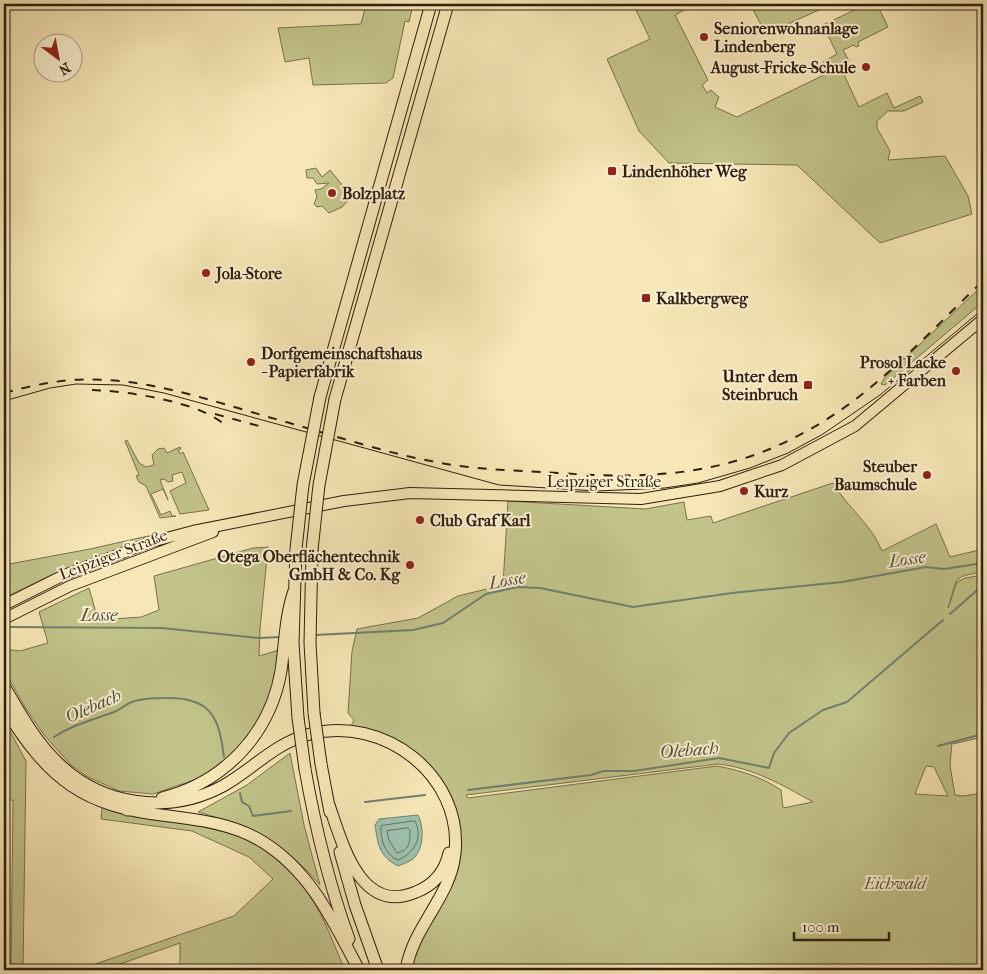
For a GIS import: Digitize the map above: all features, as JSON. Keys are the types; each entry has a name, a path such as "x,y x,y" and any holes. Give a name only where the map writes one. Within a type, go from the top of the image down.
{"highway":[{"path":"127,805 184,791 204,782 235,760 251,742 265,721 275,695 294,591 296,549 303,485 320,397 431,4"},
{"path":"378,970 347,878 321,764 314,713 311,665 312,550 319,485 335,399 448,4"},
{"path":"290,610 298,718 312,811 331,883 360,970"},
{"path":"4,686 28,727 58,763 92,788 127,805 168,808 205,800 238,782 275,754 301,741 329,735 358,736 385,744 402,753 417,765 435,787 447,813 450,832 450,852 445,867 435,880 413,893 389,895 374,889 362,880 352,866 329,805"},
{"path":"4,707 19,733 52,773 88,797 242,830 262,841 290,862 307,880 329,913 360,970"},
{"path":"127,805 168,803 203,795 225,784 282,745 319,732 348,730 368,734 387,740 404,750 427,769 444,794 451,812 456,841 450,877 415,938 406,970"}],"main road":[{"name":"Leipziger Straße","path":"4,605 72,572 151,542 193,531 236,524 344,501 410,493 614,500 668,496 720,486 782,465 855,426 983,320"},
{"name":"Leipziger Straße","path":"4,619 70,586 236,524"}],"green space":[{"path":"366,4 413,4 409,22 405,21 393,78 386,83 313,85 309,58 285,62 278,28 361,24"},
{"path":"633,4 696,4 675,15 708,80 702,85 707,93 711,90 719,97 715,107 737,117 828,73 823,62 837,54 823,25 867,4 877,4 888,27 858,42 859,46 856,47 854,45 843,50 849,61 840,66 859,107 887,93 894,108 920,96 923,102 904,111 888,111 877,121 877,128 890,151 888,160 945,156 968,196 972,214 880,243 797,165 669,163 639,131 607,59 650,39"},
{"path":"744,4 832,4 766,34 751,6"},
{"path":"316,168 322,177 330,170 343,186 352,190 352,196 342,207 329,213 322,206 317,207 314,204 317,197 315,190 321,189 329,183 317,184 313,178 307,178 306,170"},
{"path":"983,285 983,302 885,385 881,384 885,377"},
{"path":"127,440 139,463 146,467 154,465 152,455 158,449 164,448 167,453 180,447 181,449 178,450 180,454 183,452 209,510 180,514 170,491 186,483 182,472 172,475 173,481 160,480 168,500 163,489 151,494 161,515 170,511 172,516 176,516 160,518 146,486 139,482 136,476 139,475 125,441"},
{"name":"Eichwald","path":"833,483 866,524 882,551 936,524 950,557 983,549 983,572 965,576 957,581 948,608 957,582 965,578 983,575 983,737 953,744 952,741 950,766 955,795 963,796 983,793 983,970 410,970 459,840 427,766 350,728 354,720 348,713 352,651 357,629 418,618 458,596 503,585 508,501 645,509 684,502 687,520 711,516 713,523","holes":["718,764 756,773 813,802 783,808 781,790 766,781 717,766 468,798 466,795","926,766 934,767 948,796 915,794"]},
{"path":"157,534 160,535 49,576 4,598 4,565"},
{"path":"268,547 259,656 279,650 275,678 266,710 242,745 206,776 153,794 119,791 88,777 71,765 44,735 25,707 4,670 4,649 20,651 48,643 39,612 89,588 98,620 141,617 159,610 154,576 253,548"},
{"path":"4,720 26,761 23,970 11,970 13,800 4,801"},
{"path":"290,753 304,825 320,885 293,858 265,838 251,830 198,812 247,785"},
{"path":"102,807 232,834 265,851 294,876 309,895 325,922 345,970 180,970 180,943 103,970 78,970 234,916 273,879 249,857 192,831 101,819"}],"water":[{"path":"418,815 422,831 418,853 414,858 398,866 387,858 380,849 375,825 379,819"}],"waterway":[{"name":"Losse","path":"315,635 413,630 443,623 486,594 518,587 540,588 633,607 732,593 842,582 926,567 944,569 983,563"},
{"name":"Olebach","path":"950,614 983,585"},
{"name":"Olebach","path":"468,790 591,775 604,771 634,771 719,758 769,768 774,753 789,733 823,710 847,702 943,620"},
{"name":"Losse","path":"8,627 162,628 259,638 280,637"},
{"name":"Olebach","path":"54,737 75,726 114,712 129,703 153,698 181,699 193,701 210,712 219,731 224,757"},
{"path":"938,746 983,734"},
{"name":"Olebach","path":"4,757 9,757"},
{"name":"Olebach","path":"240,793 242,802 249,806 253,816 291,811"},
{"name":"Olebach","path":"365,802 425,795"}],"tram line":[{"path":"4,401 50,388 76,384 123,385 164,393 499,485 597,491 665,488 698,483 750,468 788,453 823,434 880,395 983,309"}],"railway":[{"path":"4,393 37,385 71,380 124,381 176,391 387,451 453,465 595,475 663,474 696,470 760,453 792,439 824,421 887,373 983,281"},
{"path":"92,390 144,396 183,405 216,418 227,427"},
{"path":"215,414 259,426"}],"place":[{"name":"Seniorenwohnanlage Lindenberg","path":"704,37"},
{"name":"August-Fricke-Schule","path":"866,67"},
{"name":"Lindenhöher Weg","path":"612,171"},
{"name":"Bolzplatz","path":"332,193"},
{"name":"Jola-Store","path":"206,273"},
{"name":"Kalkbergweg","path":"646,298"},
{"name":"Dorfgemeinschaftshaus - Papierfabrik","path":"251,362"},
{"name":"Prosol Lacke + Farben","path":"956,371"},
{"name":"Unter dem Steinbruch","path":"808,385"},
{"name":"Steuber Baumschule","path":"927,475"},
{"name":"Kurz","path":"744,491"},
{"name":"Club Graf Karl","path":"420,520"},
{"name":"Otega Oberflächentechnik GmbH & Co. Kg","path":"410,565"}]}
